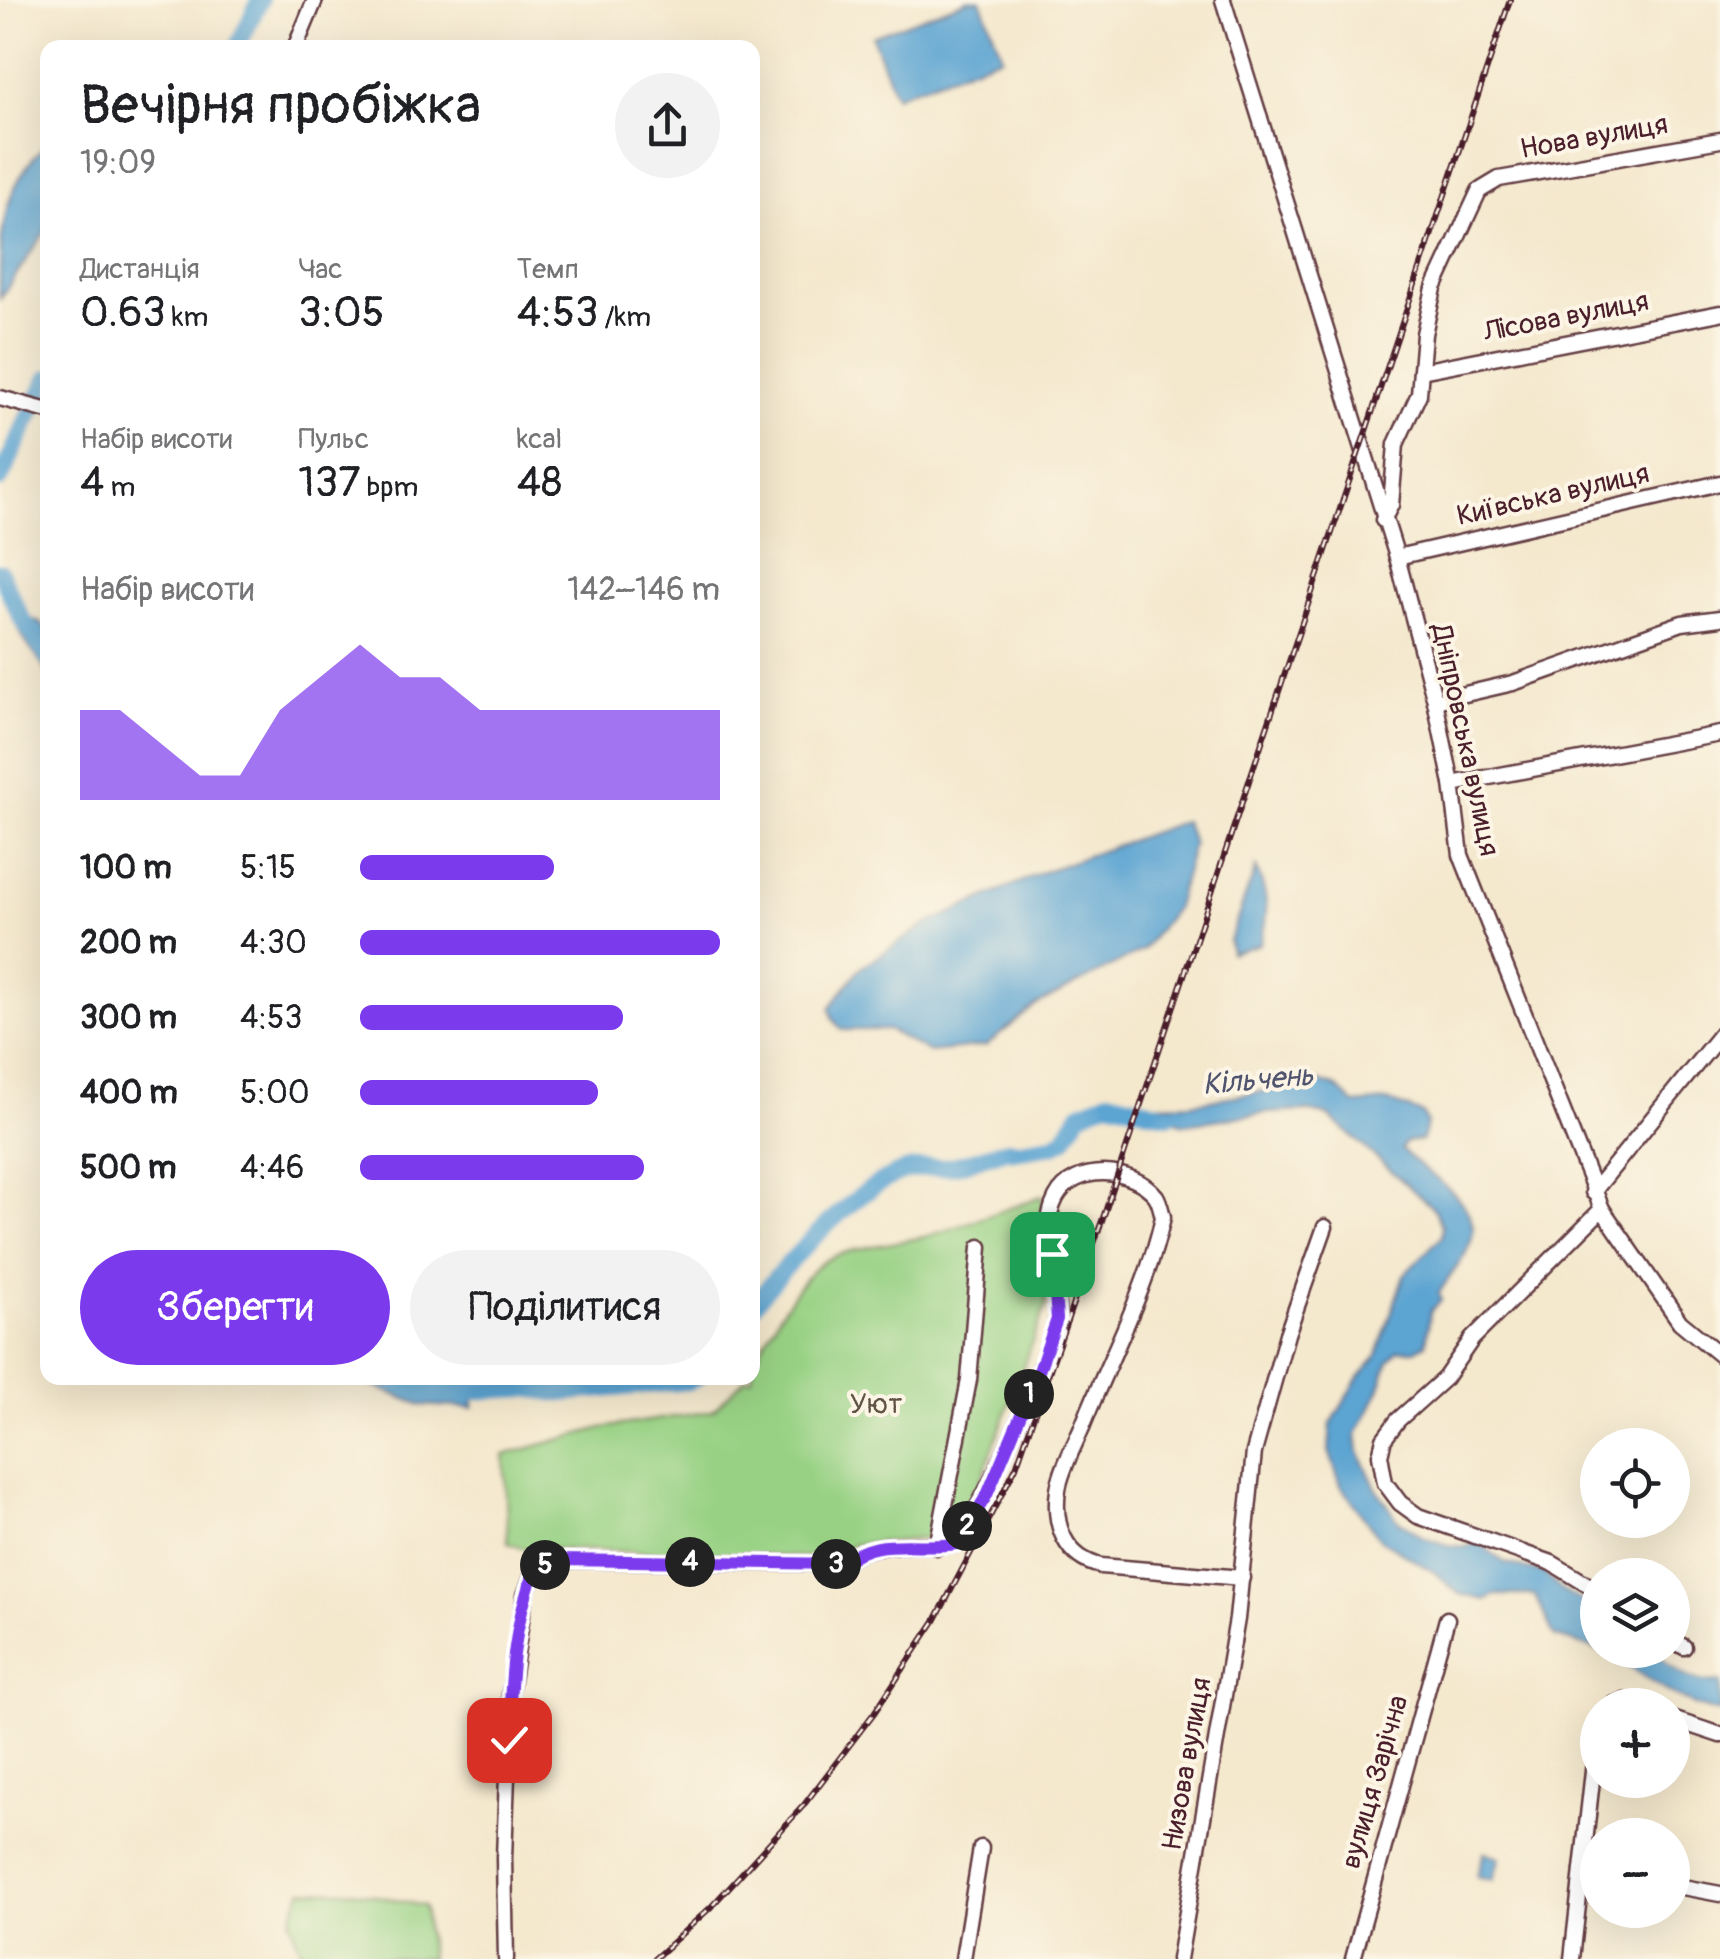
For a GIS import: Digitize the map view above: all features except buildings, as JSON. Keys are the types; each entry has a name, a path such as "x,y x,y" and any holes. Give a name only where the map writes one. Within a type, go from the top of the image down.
{"street":[{"path":"298,40 316,0"},
{"name":"Дніпровська вулиця","path":"1223,0 1396,556 1435,701 1452,784 1460,855 1593,1192 1680,1322 1720,1354"},
{"name":"Нова вулиця","path":"1421,370 1434,288 1479,192 1499,179 1720,140"},
{"name":"Лісова вулиця","path":"1421,370 1720,313"},
{"path":"1382,520 1391,505 1396,444 1418,394 1421,370"},
{"path":"0,398 40,409"},
{"name":"Київська вулиця","path":"1396,556 1720,482"},
{"path":"1435,701 1512,683 1682,624 1720,618"},
{"path":"1452,784 1720,734"},
{"path":"1593,1192 1720,1035"},
{"path":"506,1959 504,1858 510,1694 525,1595 535,1569 558,1560 844,1564 872,1546 956,1544 987,1495 1057,1319 1048,1224 1052,1206 1058,1192 1089,1173 1107,1173 1146,1186 1159,1199 1163,1217 1127,1324 1058,1488 1059,1522 1066,1546 1084,1562 1102,1566 1242,1578"},
{"path":"1580,1580 1552,1563 1418,1516 1400,1503 1386,1483 1380,1455 1384,1438 1398,1420 1446,1378 1472,1339 1602,1209"},
{"name":"Низова вулиця","path":"1179,1959 1242,1578 1254,1452 1287,1334 1325,1227"},
{"path":"937,1547 969,1380 980,1247"},
{"name":"вулиця Зарічна","path":"1353,1959 1446,1618"},
{"path":"1690,1725 1720,1735"},
{"path":"963,1959 981,1848"},
{"path":"1690,1889 1720,1894"},
{"path":"1572,1959 1580,1920"}],"green space":[{"name":"Уют","path":"1042,1196 1046,1305 975,1497 933,1538 852,1545 826,1558 521,1548 508,1543 504,1455 602,1428 712,1411 738,1385 760,1385 760,1351 799,1286 819,1265 854,1250 939,1233"},
{"path":"302,1890 354,1891 424,1906 430,1959 304,1959 290,1921"}],"water":[{"path":"968,0 981,0 1002,56 895,96 872,36"},
{"path":"40,150 40,239 0,299 6,214 11,195"},
{"path":"21,617 40,623 40,663 26,643 17,623"},
{"path":"1184,821 1193,844 1176,907 1143,950 1035,1006 986,1046 928,1052 888,1030 842,1030 833,1019 830,1008 859,969 927,924 1040,873"},
{"path":"1256,868 1266,906 1260,944 1231,953 1229,941"},
{"path":"1319,1082 1335,1086 1355,1104 1387,1101 1423,1114 1427,1123 1422,1140 1406,1142 1401,1149 1465,1207 1471,1218 1472,1238 1439,1293 1441,1300 1430,1312 1426,1344 1415,1350 1398,1350 1389,1361 1357,1434 1359,1452 1376,1488 1398,1520 1424,1537 1448,1545 1466,1547 1478,1542 1505,1563 1544,1573 1561,1590 1580,1601 1580,1644 1554,1636 1535,1595 1495,1595 1486,1600 1459,1594 1434,1572 1381,1540 1341,1486 1329,1451 1331,1424 1359,1377 1376,1358 1404,1275 1442,1236 1434,1209 1329,1116 1307,1111 1267,1113 1185,1124 1160,1116 1145,1117 1147,1109 1156,1104 1192,1103"},
{"path":"371,1385 476,1385 473,1408 421,1405"},
{"path":"1631,1668 1674,1668 1701,1681 1720,1682 1720,1712 1690,1703 1690,1688 1662,1688"},
{"path":"1484,1852 1500,1857 1493,1881 1477,1877"}],"waterway":[{"name":"Кільчень","path":"241,40 260,0"},
{"name":"Кільчень","path":"0,479 40,395"},
{"name":"Кільчень","path":"0,572 40,646"},
{"name":"Кільчень","path":"760,1297 842,1211 902,1172 956,1165 1008,1149 1053,1145 1064,1139 1080,1113 1109,1100 1169,1115"},
{"name":"Кільчень","path":"442,1385 466,1391 527,1388 560,1393 646,1385"}],"railway":[{"path":"654,1959 710,1908 803,1806 874,1713 935,1621 1016,1467 1510,0"}],"route":[{"path":"509,1740 518,1628 535,1569 558,1560 844,1564 872,1546 956,1544 987,1495 1057,1319 1052,1254"}]}
